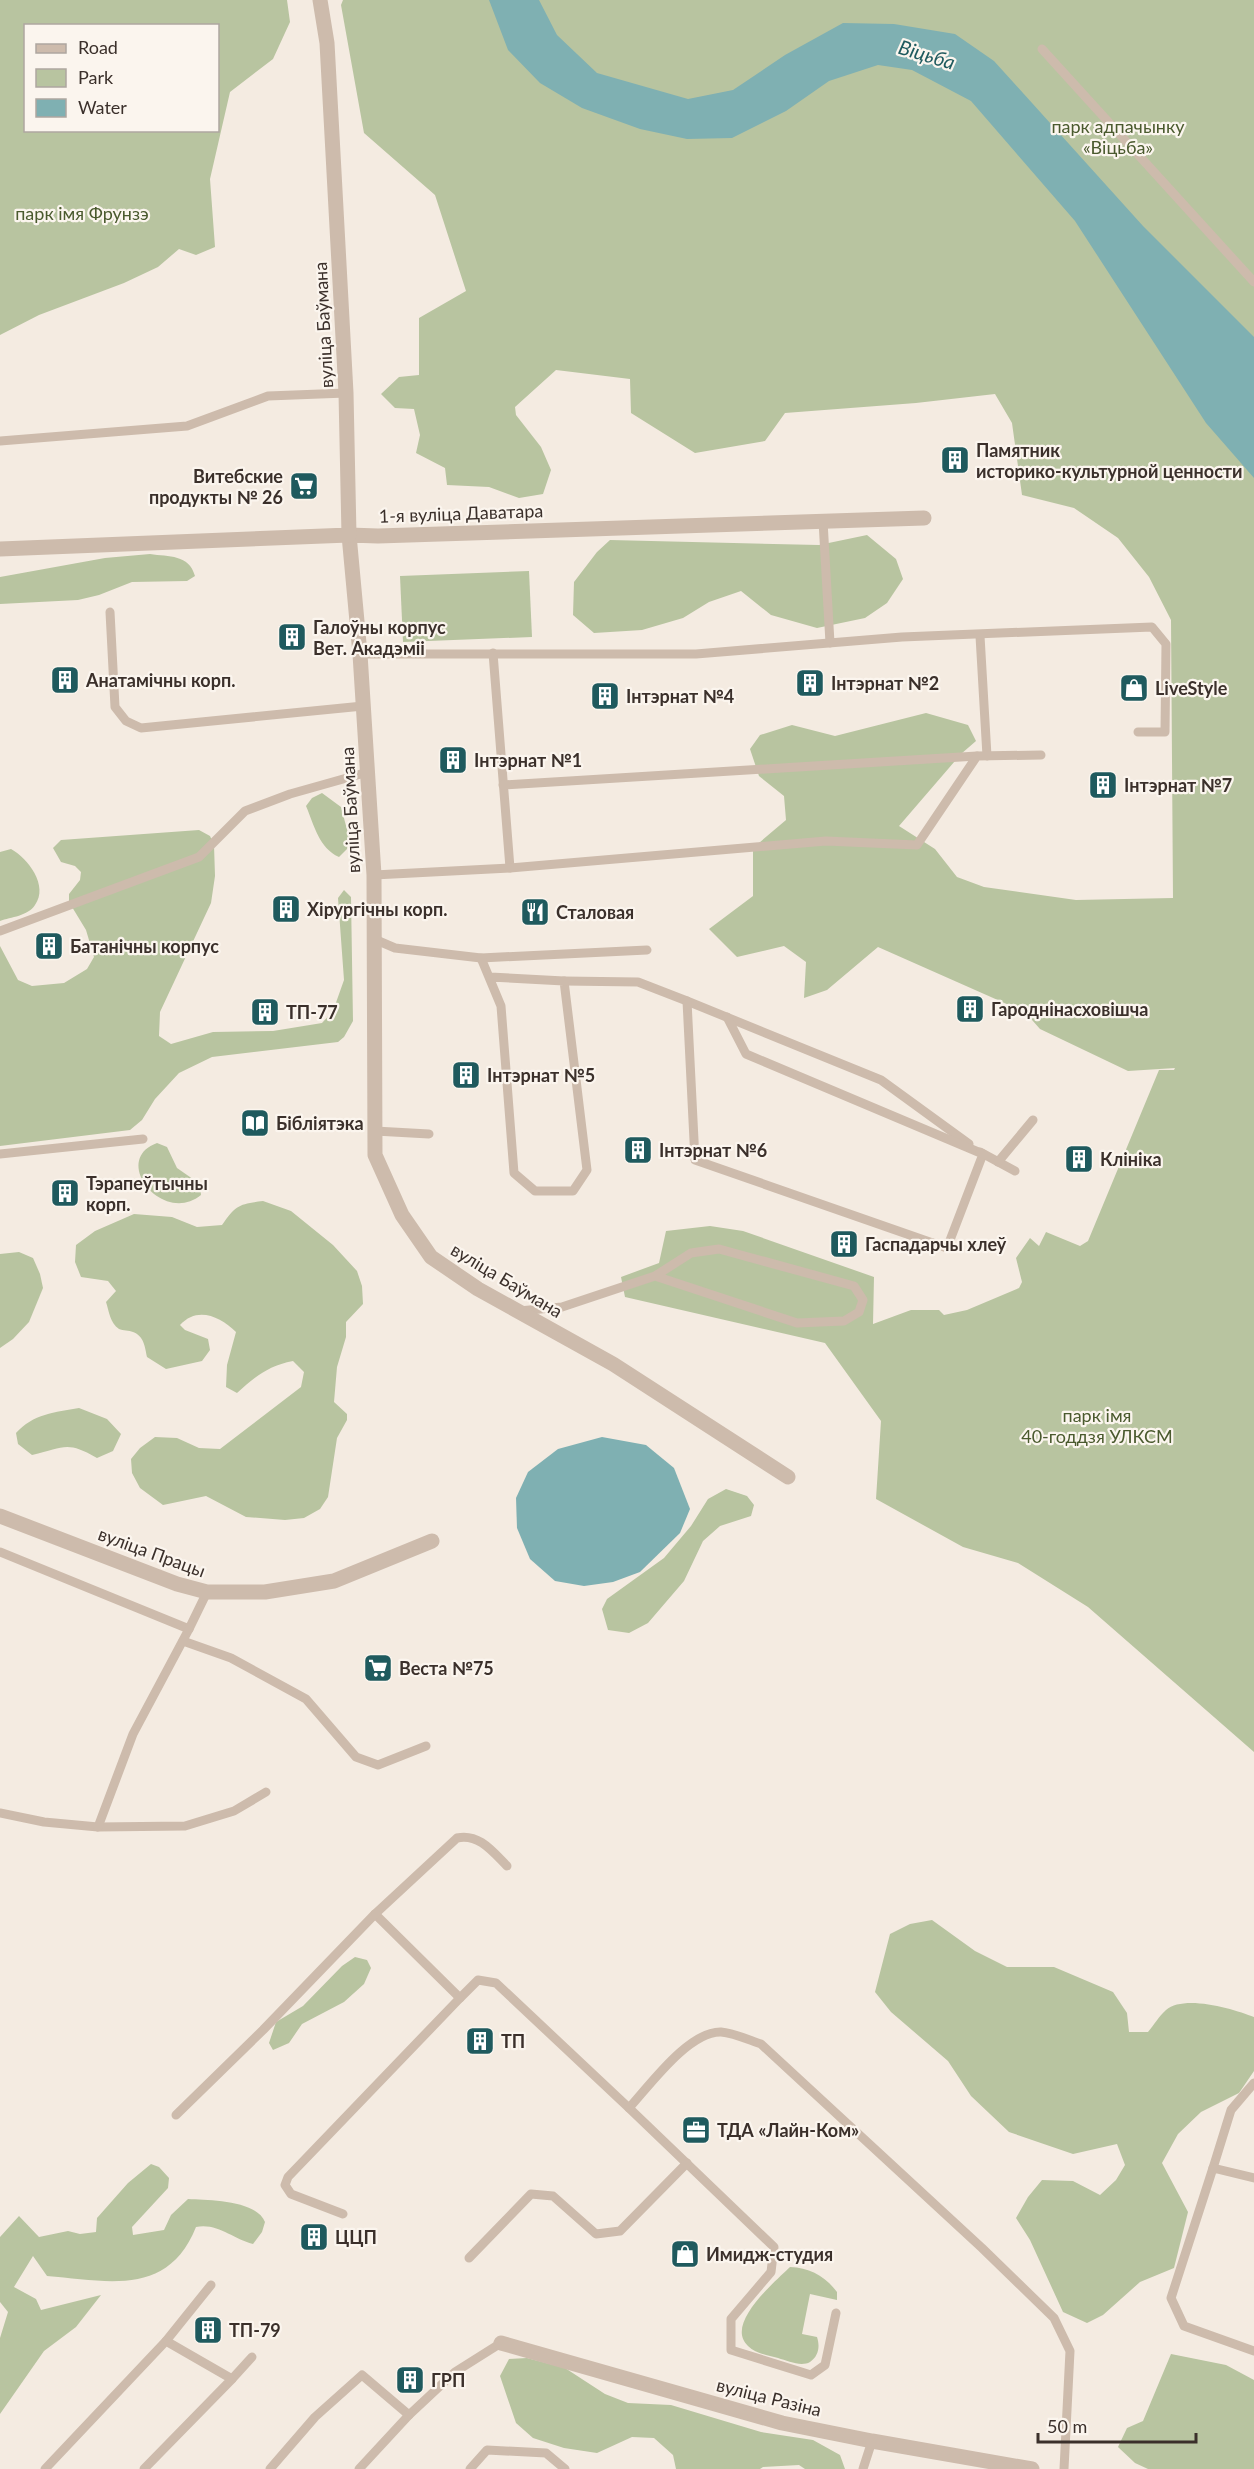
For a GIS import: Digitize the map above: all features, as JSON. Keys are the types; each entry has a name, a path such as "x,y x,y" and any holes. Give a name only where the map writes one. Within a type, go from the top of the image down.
{"street":[{"name":"вуліца Баўмана","path":"320,0 327,43 346,393 349,534 360,654 374,875 375,1155 402,1215 431,1257 478,1289 614,1364 788,1477"},
{"name":"1-я вуліца Даватара","path":"0,549 349,534 389,535 924,518"},
{"name":"вуліца Працы","path":"0,1516 177,1584 207,1592 265,1592 334,1581 432,1541"},
{"name":"вуліца Разіна","path":"501,2343 782,2423 1032,2469"}],"lane":[{"path":"1042,49 1254,282"},
{"path":"0,441 187,426 268,396 346,393"},
{"path":"823,521 830,643"},
{"path":"110,612 115,707 126,721 141,728 363,706"},
{"path":"360,654 493,652 696,654 902,637 980,636 1152,627 1166,644 1165,732 1138,732"},
{"path":"374,875 510,868 826,841 916,845 982,756 980,636"},
{"path":"493,652 510,868"},
{"path":"503,785 982,756 1041,755"},
{"path":"0,931 198,857 245,811 290,794 368,772"},
{"path":"374,939 395,948 481,958 646,950"},
{"path":"481,958 501,1006 514,1173 535,1191 573,1191 587,1170 564,981"},
{"path":"490,977 638,982 881,1080 983,1154"},
{"path":"687,1001 695,1160 946,1248 983,1154"},
{"path":"728,1017 747,1054 983,1154 1015,1171"},
{"path":"999,1162 1033,1120"},
{"path":"375,1131 429,1134"},
{"path":"0,1154 143,1139"},
{"path":"517,1311 562,1307 655,1276 691,1253 719,1250 854,1286 863,1300 859,1312 844,1321 797,1323 655,1276"},
{"path":"0,1552 189,1629"},
{"path":"98,1827 133,1734 207,1592"},
{"path":"183,1641 231,1658 306,1699 356,1757 378,1765 426,1746"},
{"path":"0,1812 44,1822 98,1827 185,1826 234,1811 266,1792"},
{"path":"176,2115 263,2031 375,1914 458,1838 469,1835 481,1841 507,1866"},
{"path":"375,1914 460,1998"},
{"path":"343,2214 291,2194 285,2185 288,2177 478,1980 496,1983 774,2247 771,2272 731,2319 731,2350 811,2375 825,2365 836,2313"},
{"path":"629,2108 691,2042 709,2033 723,2032 761,2044 982,2248 1054,2318 1070,2351 1064,2469"},
{"path":"1254,2083 1231,2110 1171,2298 1184,2326 1254,2351"},
{"path":"469,2258 531,2194 553,2196 596,2234 620,2231 687,2163"},
{"path":"1213,2168 1254,2178"},
{"path":"45,2469 166,2342 211,2285"},
{"path":"166,2342 232,2379"},
{"path":"359,2469 455,2372 501,2343"},
{"path":"144,2469 252,2357"},
{"path":"270,2469 315,2417 362,2375 410,2415"},
{"path":"863,2469 872,2441"},
{"path":"470,2469 487,2450 546,2453 566,2469"}],"green space":[{"name":"парк імя Фрунзэ","path":"0,0 287,0 290,22 273,59 230,92 210,179 215,247 196,255 179,249 158,267 124,283 39,315 0,335"},
{"path":"343,0 1254,0 1254,1752 1088,1607 1018,1563 963,1547 876,1499 881,1421 825,1343 625,1297 621,1277 659,1263 666,1231 710,1226 743,1231 874,1277 873,1324 911,1310 939,1310 944,1315 967,1310 1019,1288 1022,1282 1016,1258 1030,1238 1039,1246 1046,1232 1080,1246 1088,1241 1159,1070 1174,1070 1175,1068 1128,1071 1040,1029 1025,1012 878,947 827,990 804,998 806,962 784,946 737,957 709,929 753,896 753,848 786,820 784,796 759,776 750,749 760,735 792,725 835,736 926,713 968,725 976,741 961,754 899,826 935,849 957,877 984,887 1076,900 1173,898 1171,620 1149,577 1118,538 1074,508 1022,495 1012,423 995,394 916,403 785,413 765,441 695,453 631,413 630,379 556,370 515,407 516,415 541,447 551,470 543,494 519,498 489,487 447,485 445,468 416,453 420,435 414,409 395,408 381,394 399,377 419,375 419,318 466,291 435,195 364,133 341,5"},
{"path":"867,535 896,559 903,579 887,603 865,618 817,628 771,615 741,591 709,602 683,618 642,630 594,633 573,615 574,582 597,552 610,540 819,545"},
{"path":"150,554 183,560 195,576 187,581 132,582 99,595 78,600 0,604 0,577 105,558"},
{"path":"529,571 532,637 403,642 400,576"},
{"path":"322,793 341,807 349,837 347,849 339,857 322,842 306,806 312,798"},
{"path":"199,830 210,836 214,845 215,876 211,903 160,1012 159,1036 171,1044 213,1032 273,1031 322,1023 333,1011 344,980 338,898 344,890 351,897 353,1021 344,1037 338,1042 212,1057 179,1073 155,1099 142,1120 130,1130 0,1146 0,946 18,980 32,986 64,983 87,969 94,957 86,930 69,902 69,894 80,880 81,872 75,866 61,862 53,848 61,840"},
{"path":"11,849 24,859 35,873 40,890 39,898 28,912 0,921 0,852"},
{"path":"157,1143 167,1147 177,1168 200,1184 201,1195 186,1202 171,1202 158,1197 147,1187 140,1175 139,1163 144,1151"},
{"path":"263,1201 291,1211 333,1245 357,1271 362,1286 363,1304 346,1322 346,1337 337,1367 334,1402 347,1414 347,1420 337,1438 328,1497 320,1509 304,1518 285,1520 246,1517 206,1496 163,1505 140,1488 132,1473 131,1459 140,1448 155,1437 177,1438 199,1448 220,1449 301,1387 304,1372 293,1361 263,1373 237,1393 226,1387 227,1365 236,1332 223,1321 208,1315 194,1316 180,1325 185,1330 208,1339 210,1350 202,1361 166,1369 147,1357 140,1336 131,1331 119,1329 114,1324 106,1302 116,1291 108,1281 81,1277 75,1262 76,1245 95,1231 134,1214 172,1217 197,1227 222,1225 239,1207"},
{"path":"19,1252 33,1258 43,1288 29,1322 13,1339 0,1348 0,1254"},
{"path":"79,1408 107,1419 121,1434 113,1451 97,1458 87,1452 65,1447 32,1455 18,1444 16,1433 30,1422 45,1415"},
{"path":"726,1489 747,1496 754,1505 751,1516 720,1526 703,1541 684,1581 648,1623 629,1633 608,1630 602,1609 607,1599 664,1558 691,1526 708,1499"},
{"path":"932,1920 975,1951 1007,1967 1054,1967 1113,1992 1127,2013 1129,2032 1148,2032 1166,2010 1174,2005 1185,2003 1209,2004 1254,2017 1254,2071 1239,2093 1201,2112 1178,2134 1162,2163 1188,2212 1174,2268 1140,2282 1103,2315 1087,2323 1063,2312 1030,2240 1016,2218 1028,2197 1042,2180 1073,2181 1100,2195 1116,2180 1125,2165 1117,2144 1073,2154 1009,2132 971,2096 948,2061 891,2012 875,1992 890,1934 910,1924"},
{"path":"355,1957 367,1960 371,1968 364,1984 344,2002 302,2024 289,2043 273,2050 269,2043 276,2022 303,2006 342,1966"},
{"path":"151,2164 159,2167 169,2178 168,2188 132,2227 133,2235 164,2230 171,2215 188,2199 231,2203 252,2209 265,2222 262,2232 253,2244 219,2229 196,2227 184,2249 169,2265 153,2275 134,2280 92,2280 47,2276 33,2256 14,2287 36,2299 41,2310 101,2295 76,2327 44,2351 0,2414 0,2338 8,2312 0,2302 0,2237 19,2216 39,2237 68,2231 80,2234 96,2232 97,2218 128,2183"},
{"path":"790,2267 816,2274 827,2281 837,2292 837,2300 810,2294 802,2334 817,2337 818,2347 815,2357 803,2364 758,2353 748,2346 742,2337 742,2326 747,2315 764,2292"},
{"path":"1171,2354 1226,2365 1254,2380 1254,2469 1148,2469 1135,2463 1118,2447 1127,2428 1143,2421"},
{"path":"527,2358 565,2368 605,2394 628,2403 671,2405 761,2432 813,2440 840,2455 845,2469 805,2469 799,2465 760,2469 676,2469 673,2455 654,2438 632,2437 597,2453 564,2448 533,2438 516,2423 500,2376 509,2359"}],"water":[{"name":"Віцьба","path":"489,0 539,0 557,35 597,73 688,99 733,90 785,55 843,23 894,24 955,34 994,61 1143,226 1254,337 1254,478 1206,423 1075,221 971,101 912,70 878,65 829,81 786,111 732,138 687,139 640,129 582,108 540,83 508,50"},
{"path":"602,1437 646,1445 674,1468 690,1509 680,1533 640,1572 613,1582 584,1586 555,1581 530,1559 517,1528 516,1498 528,1472 558,1449"}],"place":[{"name":"Памятник историко-культурной ценности","path":"955,460"},
{"name":"Витебские продукты № 26","path":"304,486"},
{"name":"Галоўны корпус Вет. Акадэміі","path":"292,637"},
{"name":"Анатамічны корп.","path":"65,680"},
{"name":"Інтэрнат №2","path":"810,683"},
{"name":"LiveStyle","path":"1134,688"},
{"name":"Інтэрнат №4","path":"605,696"},
{"name":"Інтэрнат №1","path":"453,760"},
{"name":"Інтэрнат №7","path":"1103,785"},
{"name":"Хірургічны корп.","path":"286,909"},
{"name":"Сталовая","path":"535,912"},
{"name":"Батанічны корпус","path":"49,946"},
{"name":"Гароднінасховішча","path":"970,1009"},
{"name":"ТП-77","path":"265,1012"},
{"name":"Інтэрнат №5","path":"466,1075"},
{"name":"Бібліятэка","path":"255,1123"},
{"name":"Інтэрнат №6","path":"638,1150"},
{"name":"Клініка","path":"1079,1159"},
{"name":"Тэрапеўтычны корп.","path":"65,1193"},
{"name":"Гаспадарчы хлеў","path":"844,1244"},
{"name":"Веста №75","path":"378,1668"},
{"name":"ТП","path":"480,2041"},
{"name":"ТДА «Лайн-Ком»","path":"696,2130"},
{"name":"ЦЦП","path":"314,2237"},
{"name":"Имидж-студия","path":"685,2254"},
{"name":"ТП-79","path":"208,2330"},
{"name":"ГРП","path":"410,2380"}],"park label":[{"name":"парк адпачынку «Віцьба»","path":"1118,136"},
{"name":"парк імя 40-годдзя УЛКСМ","path":"1097,1425"}]}
